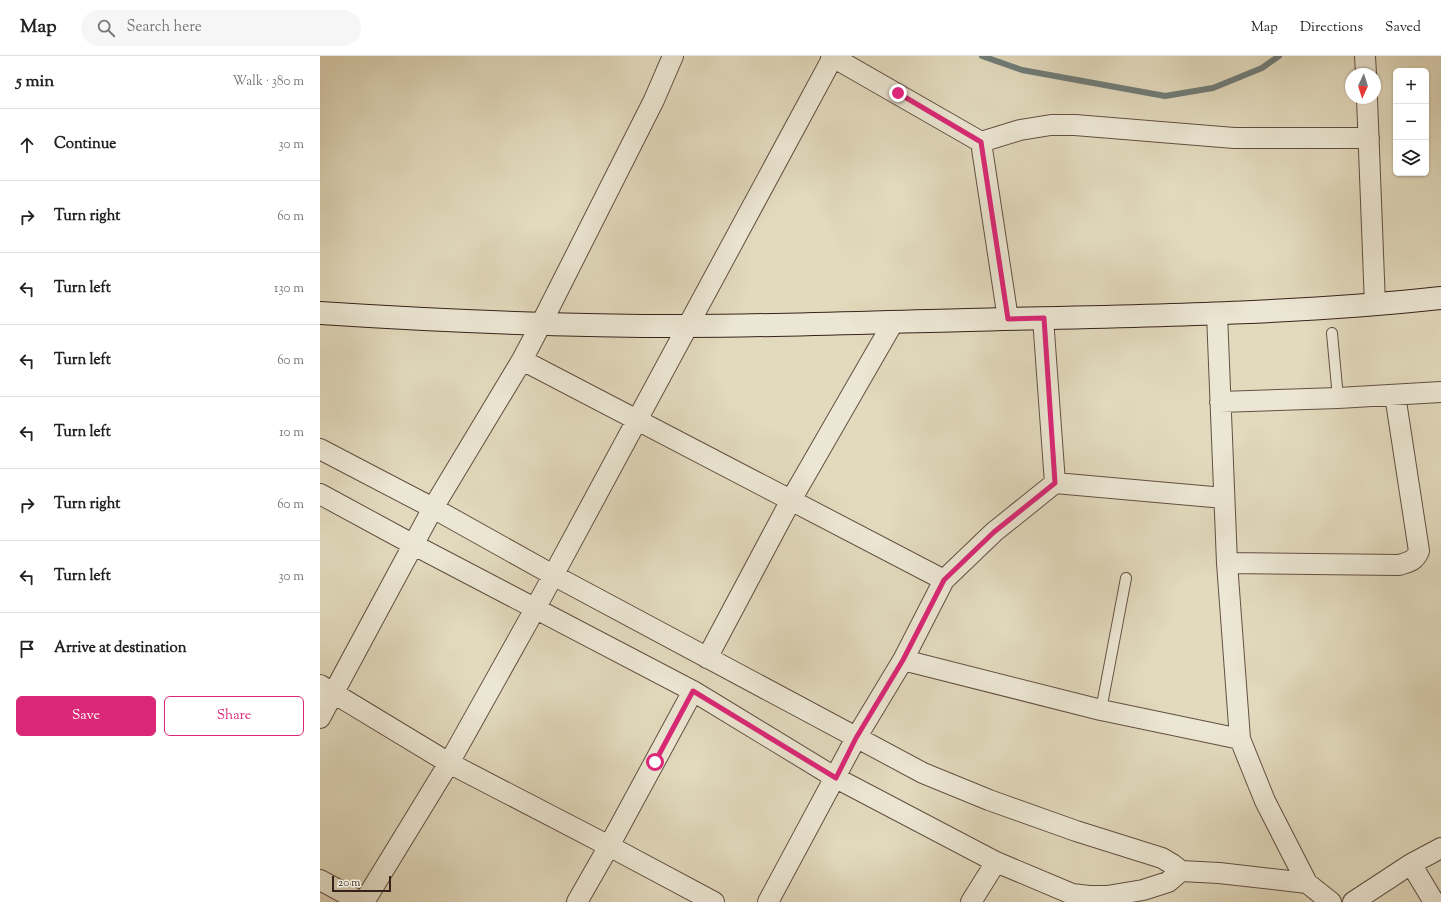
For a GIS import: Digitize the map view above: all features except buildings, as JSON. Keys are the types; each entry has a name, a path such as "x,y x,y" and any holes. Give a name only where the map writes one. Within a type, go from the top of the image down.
{"main road":[{"path":"320,313 426,320 541,324 687,326 1217,314 1374,305 1441,298"}],"street":[{"path":"320,718 327,689 414,545 433,508 522,360 654,100 673,56"},
{"path":"364,902 449,763 535,609 832,56 981,142 1020,130 1051,125 1075,125 1234,138 1369,138"},
{"path":"1366,56 1366,68"},
{"path":"1367,104 1374,305"},
{"path":"981,142 1008,319"},
{"path":"1217,314 1227,563 1240,739 1265,801 1307,883 1331,902"},
{"path":"1044,318 1055,483"},
{"path":"707,658 791,500 894,321"},
{"path":"522,360 944,580"},
{"path":"1220,402 1338,398 1441,392"},
{"path":"1227,563 1399,565 1410,562 1417,557 1419,551 1395,395"},
{"path":"320,450 433,508 553,575 923,773 989,800 1076,831 1162,858 1181,872"},
{"path":"768,902 836,778 856,738 903,660 944,580 994,532 1055,483 1224,498"},
{"path":"320,494 535,609 693,691 836,778 996,862 1072,894 1142,896 1168,882 1181,872 1219,873 1307,883"},
{"path":"903,660 1102,710 1240,739"},
{"path":"327,689 449,763 610,846 714,902"},
{"path":"577,902 610,846 693,691"},
{"path":"1352,902 1411,864 1441,848"},
{"path":"971,902 996,862"},
{"path":"1411,864 1434,902"},
{"path":"320,880 361,902"}],"lane":[{"path":"1332,333 1338,398"},
{"path":"1102,710 1126,578"}],"waterway":[{"path":"982,56 1022,70 1165,96 1213,88 1262,68 1279,56"}],"route":[{"path":"655,762 693,691 836,778 856,738 903,660 944,580 994,532 1055,483 1044,318 1008,319 981,142 898,93"}]}
